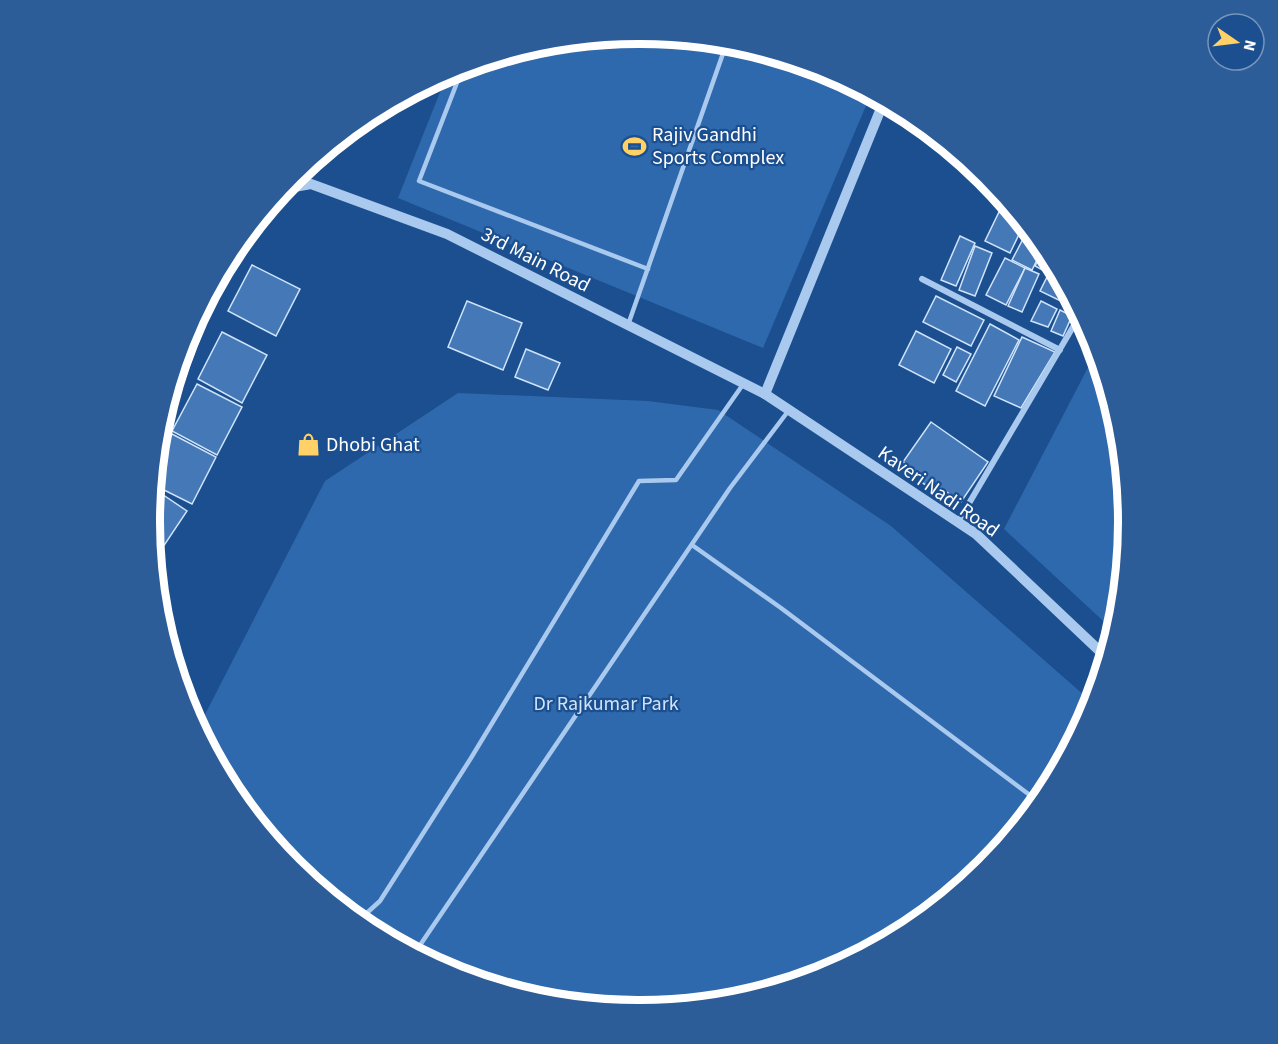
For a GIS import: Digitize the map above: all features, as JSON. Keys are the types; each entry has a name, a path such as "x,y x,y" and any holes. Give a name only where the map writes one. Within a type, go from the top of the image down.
{"street":[{"path":"765,394 881,110"},
{"name":"3rd Main Road","path":"299,186 311,184 447,234 765,394"},
{"path":"922,279 1060,350"},
{"path":"958,522 1075,325"},
{"name":"Kaveri Nadi Road","path":"765,394 976,534 1100,651"}],"lane":[{"path":"628,325 724,52"},
{"path":"458,79 419,181 648,269"},
{"path":"365,914 380,901 471,758 639,481 676,480 744,383"},
{"path":"419,947 692,545 789,410"},
{"path":"692,545 781,608 1031,796"}],"green space":[{"name":"Rajiv Gandhi Sports Complex","path":"639,44 701,48 763,60 793,69 868,102 763,348 398,198 442,86 485,69 546,53 608,45"},
{"path":"1090,363 1108,429 1118,522 1113,584 1106,624 1004,529"},
{"name":"Dr Rajkumar Park","path":"458,393 648,401 718,410 891,526 1085,696 1068,734 1037,788 999,837 954,882 930,902 905,920 851,951 793,975 763,984 701,996 639,1000 608,999 546,991 515,984 485,975 427,951 373,920 324,882 279,837 259,813 225,761 203,718 325,481"}],"building":[{"path":"999,212 1006,215 1020,232 1010,253 985,241"},
{"path":"960,236 975,243 956,286 941,280"},
{"path":"1024,238 1038,258 1032,270 1012,260"},
{"path":"975,246 992,253 975,296 959,290"},
{"path":"1005,258 1025,268 1006,305 986,295"},
{"path":"1039,259 1047,272 1035,266"},
{"path":"252,265 300,289 276,336 228,311"},
{"path":"1025,268 1039,274 1022,312 1008,306"},
{"path":"1048,275 1064,303 1040,291"},
{"path":"936,296 984,320 971,346 923,322"},
{"path":"467,301 522,323 503,370 448,347"},
{"path":"1041,301 1057,309 1048,327 1031,321"},
{"path":"1060,310 1070,315 1063,336 1051,331"},
{"path":"990,324 1019,340 985,406 956,391"},
{"path":"916,331 951,349 934,383 899,365"},
{"path":"222,332 267,355 242,403 198,379"},
{"path":"1022,337 1055,352 1021,408 994,396"},
{"path":"957,347 971,354 956,382 943,375"},
{"path":"526,349 560,363 548,390 515,377"},
{"path":"197,384 242,407 217,455 172,431"},
{"path":"931,422 988,462 961,502 941,488 937,492 921,482 925,477 903,462"},
{"path":"172,434 216,457 192,504 162,489 168,442"},
{"path":"162,494 187,511 162,549"}],"place":[{"name":"Rajiv Gandhi Sports Complex","path":"634,146"},
{"name":"Dhobi Ghat","path":"308,444"}]}
